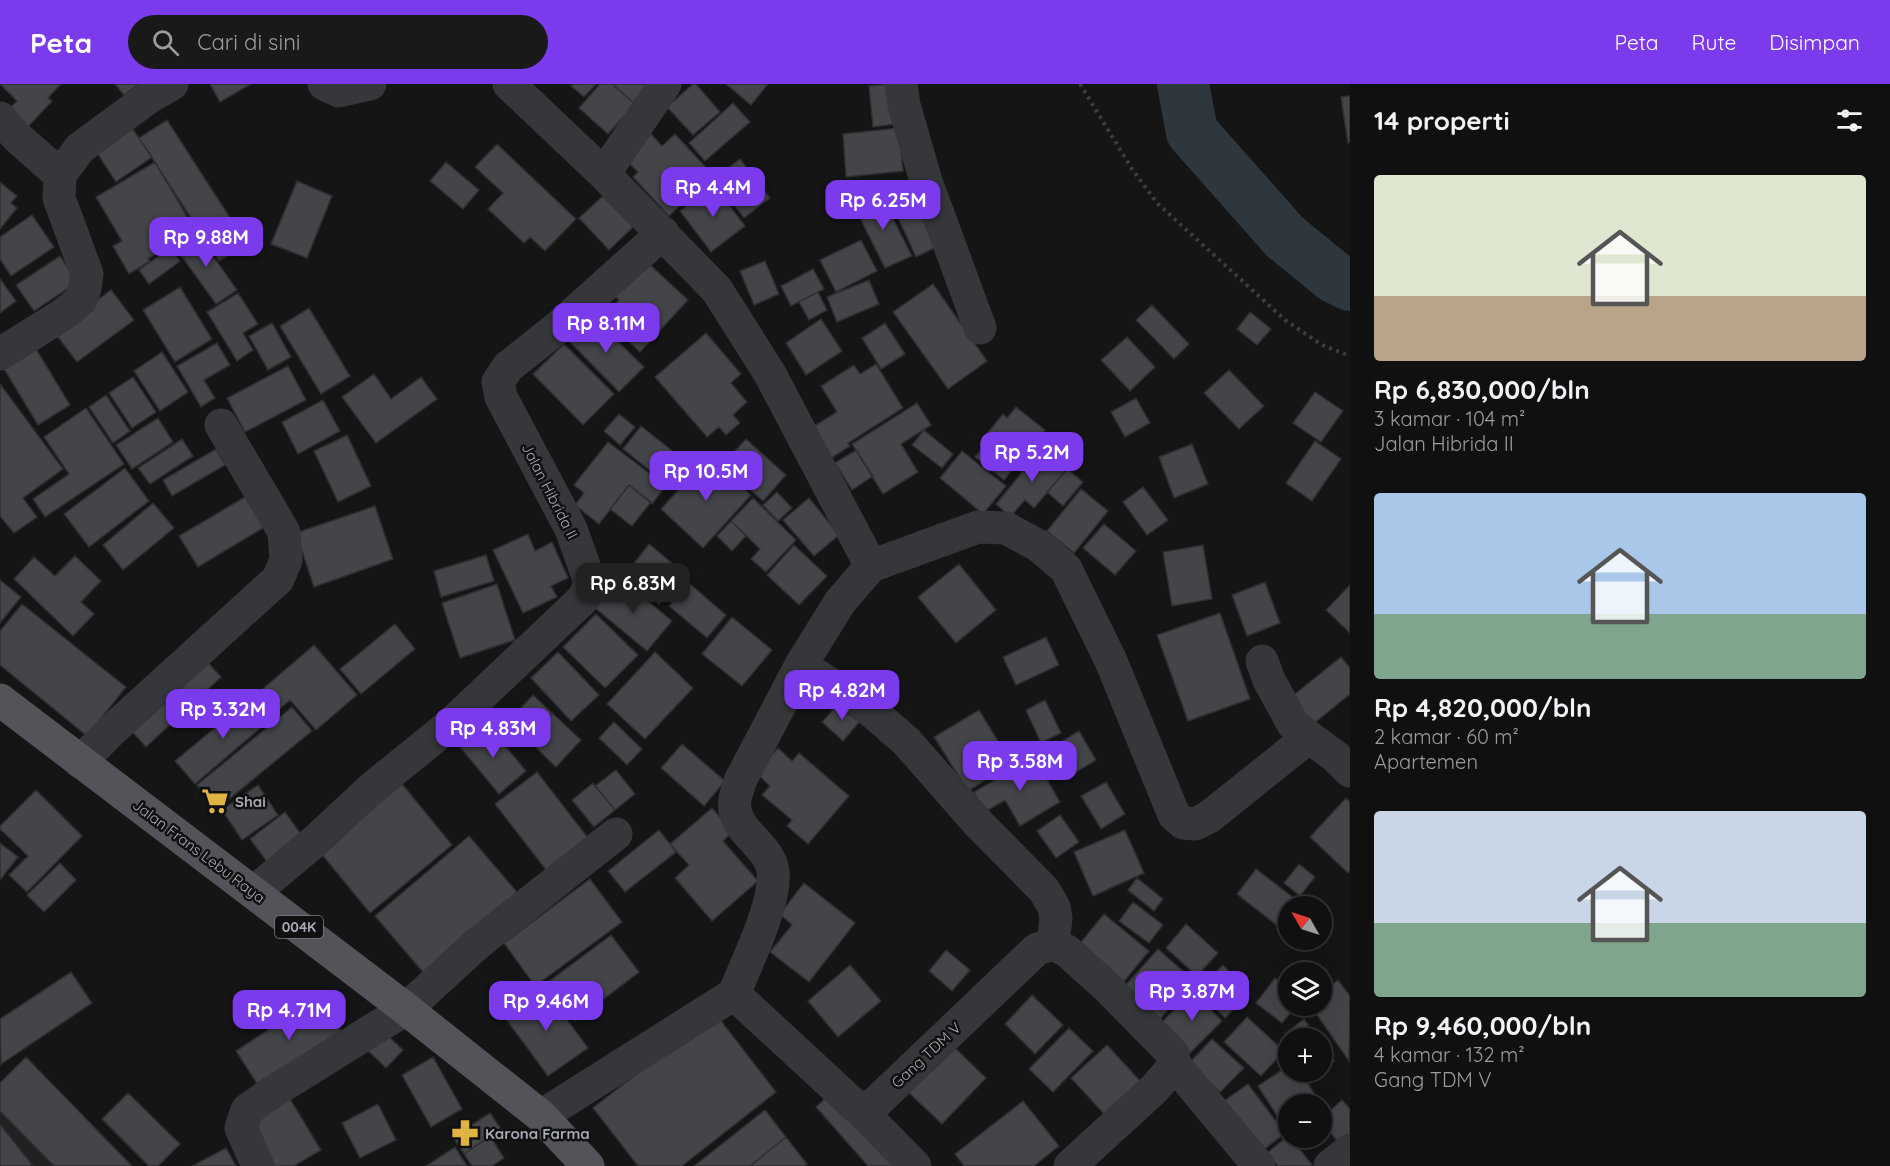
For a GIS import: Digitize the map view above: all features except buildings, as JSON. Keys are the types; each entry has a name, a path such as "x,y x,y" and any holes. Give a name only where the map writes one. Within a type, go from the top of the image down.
{"main road":[{"name":"Jalan Frans Lebu Raya","path":"0,700 406,1009 541,1116 588,1166"}],"street":[{"path":"0,354 64,314 81,300 87,274 59,198 60,175 80,148 148,98 172,84"},
{"path":"324,84 339,91 370,84"},
{"path":"509,84 604,174 717,290 770,374 871,566"},
{"path":"604,174 665,84"},
{"path":"901,84 904,105 926,181 980,328"},
{"path":"0,118 18,138 60,175"},
{"name":"Jalan Hibrida II","path":"254,892 314,842 372,788 451,724 583,599 588,589 589,579 571,529 501,397 498,382 508,368 557,328 663,233"},
{"path":"80,762 278,579 286,560 284,532 221,425"},
{"path":"541,1116 734,994 769,905 773,878 773,869 766,854 746,832 738,819 735,801 740,781 801,665 840,602 871,566 978,527 1006,528 1039,546 1066,569 1111,660 1174,814 1183,824 1195,824 1209,817 1309,737"},
{"path":"1262,661 1269,680 1293,724 1336,757 1350,771"},
{"path":"801,665 870,710 906,741 978,823 1044,890 1054,906 1056,918 1053,944 1067,951 1107,987 1173,1054 1175,1065 1259,1166"},
{"path":"258,1166 241,1128 247,1110 406,1009 477,944 616,834"},
{"name":"Gang TDM V","path":"864,1114 1037,949 1053,944"},
{"path":"734,994 864,1114 915,1166"},
{"path":"1070,1166 1130,1111 1175,1065"},
{"path":"1330,1166 1350,1150"}],"path":[{"path":"1080,84 1132,169 1157,203 1285,320 1322,345 1350,356"}],"shaded area":[{"path":"0,1105 60,1166 0,1166"}],"waterway":[{"path":"1183,84 1192,132 1285,237 1334,277 1350,285"}],"place":[{"name":"Shai","path":"215,801"},
{"name":"Karona Farma","path":"465,1133"}]}
